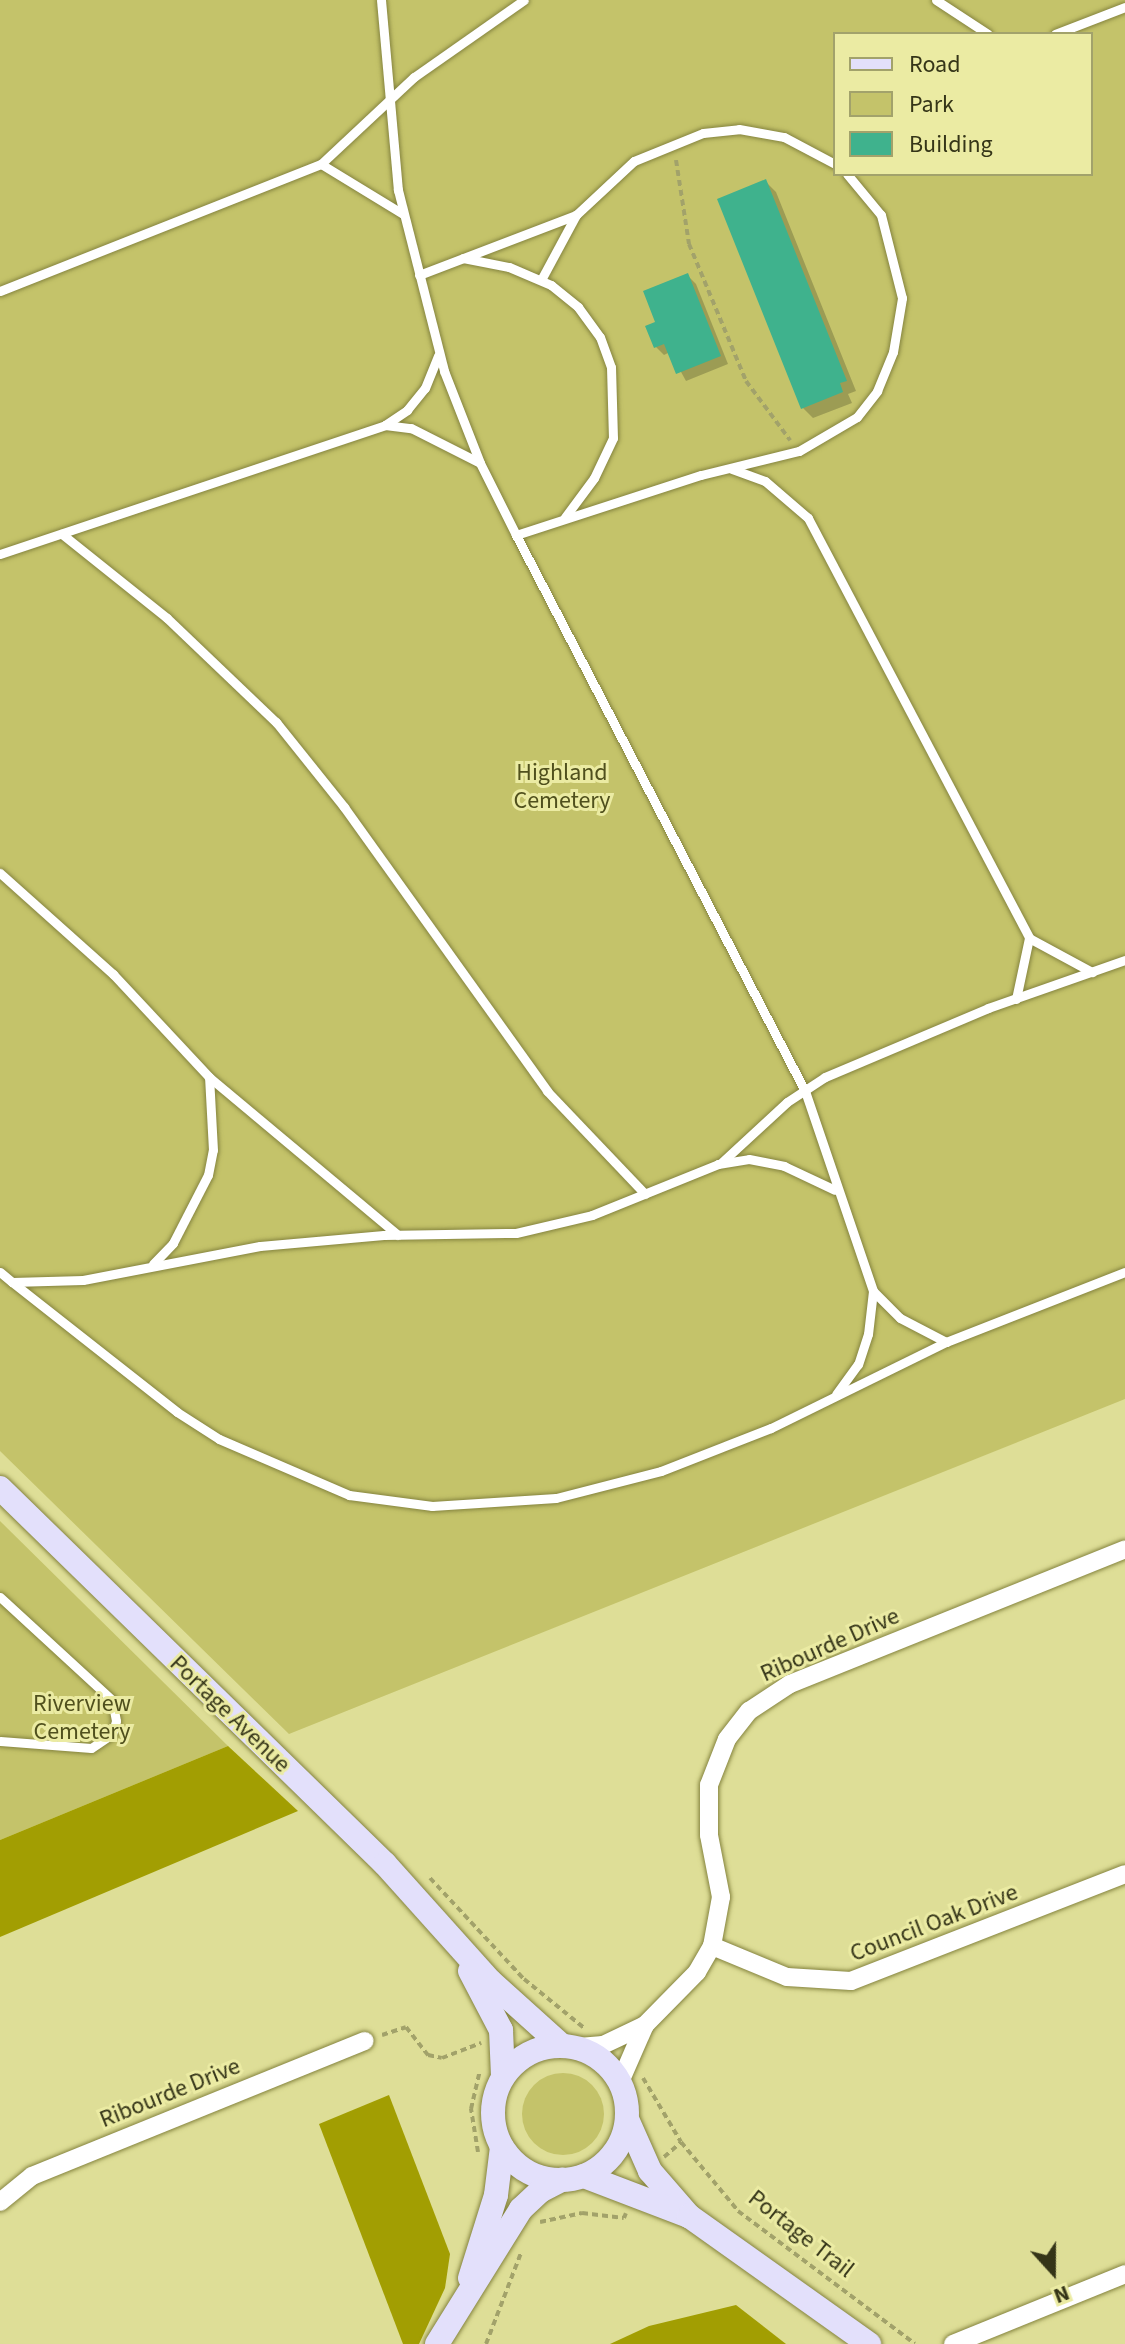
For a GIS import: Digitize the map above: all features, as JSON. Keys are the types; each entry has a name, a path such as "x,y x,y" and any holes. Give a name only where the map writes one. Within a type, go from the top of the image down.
{"main road":[{"name":"Portage Avenue","path":"0,1488 385,1864 455,1945 570,2046"},
{"name":"Portage Avenue","path":"455,1945 501,2030 503,2076"},
{"path":"467,2292 496,2195 502,2147 492,2111 503,2076 529,2054 570,2046 620,2082 627,2119 650,2171 689,2216 869,2344"},
{"path":"437,2344 521,2209 540,2191 573,2178 614,2153 627,2119"},
{"path":"502,2147 527,2172 573,2178 689,2216"}],"street":[{"name":"Ribourde Drive","path":"570,2046 603,2045 645,2025 697,1972 712,1946 721,1897 709,1835 709,1785 727,1739 749,1711 790,1684 1125,1549"},
{"name":"Council Oak Drive","path":"712,1946 787,1977 851,1981 1125,1874"},
{"name":"Ribourde Drive","path":"620,2082 645,2025"},
{"name":"Ribourde Drive","path":"0,2202 32,2176 365,2041"},
{"path":"953,2344 1125,2274"}],"lane":[{"path":"381,0 389,98 404,215 439,352 480,463 805,1091 835,1190 873,1291 900,1318 946,1342"},
{"path":"0,291 321,164 358,134 389,98 524,0"},
{"path":"936,0 985,32"},
{"path":"1060,32 1125,7"},
{"path":"541,280 576,215 634,161 674,143 739,129 784,137 833,163"},
{"path":"321,164 404,215"},
{"path":"516,535 564,518 799,451 857,417 877,391 899,327 902,298 891,237 881,215 849,176"},
{"path":"419,275 576,215"},
{"path":"463,258 541,280 578,307 600,337 611,367 616,403 613,438 594,478 564,518"},
{"path":"0,554 385,425 407,410 425,388 439,352"},
{"path":"385,425 411,428 480,463"},
{"path":"732,469 765,481 808,518 1029,938 1092,972"},
{"path":"62,534 167,618 276,722 344,807 547,1091 645,1194"},
{"path":"0,873 113,974 209,1077 398,1235"},
{"path":"1016,999 1029,938"},
{"path":"718,1164 805,1091 904,1042 1125,960"},
{"path":"153,1265 173,1243 208,1175 213,1150 209,1077"},
{"path":"12,1282 83,1280 260,1246 398,1235 516,1233 592,1215 718,1164 749,1159 784,1166 835,1190"},
{"path":"0,1272 177,1412 219,1439 327,1488 382,1501 501,1505 611,1487 720,1449 946,1342 1125,1272"},
{"path":"836,1394 858,1364 868,1334 873,1291"},
{"path":"0,1597 112,1700 116,1721 112,1734 91,1748 0,1741"}],"path":[{"path":"674,143 689,244 746,381 799,451"},
{"path":"365,2041 406,2027 428,2055 442,2058 490,2037"},
{"path":"480,2162 471,2109 481,2043"},
{"name":"Portage Trail","path":"645,2063 642,2075 649,2094 681,2142 738,2211 915,2344"},
{"path":"661,2160 681,2142"},
{"path":"538,2223 582,2213 624,2218 628,2210"},
{"path":"530,2214 538,2223"},
{"path":"533,2233 538,2223"},
{"path":"486,2344 527,2242"}],"green space":[{"name":"Highland Cemetery","path":"0,0 1125,0 1125,1399 289,1734 0,1451"},
{"name":"Riverview Cemetery","path":"0,1521 228,1746 0,1840"},
{"path":"563,2073 579,2076 592,2085 601,2098 604,2114 601,2130 592,2143 579,2152 563,2155 547,2152 534,2143 525,2130 522,2114 525,2098 534,2085 547,2076"}],"shaded area":[{"path":"228,1746 298,1811 0,1937 0,1840"},
{"path":"389,2095 450,2254 445,2288 419,2344 403,2344 319,2124"},
{"path":"736,2305 786,2344 610,2344 649,2326"}],"building":[{"path":"766,179 847,381 840,383 843,392 801,409 717,199"},
{"path":"688,273 721,356 676,374 664,344 654,348 645,326 655,322 643,291"}]}
